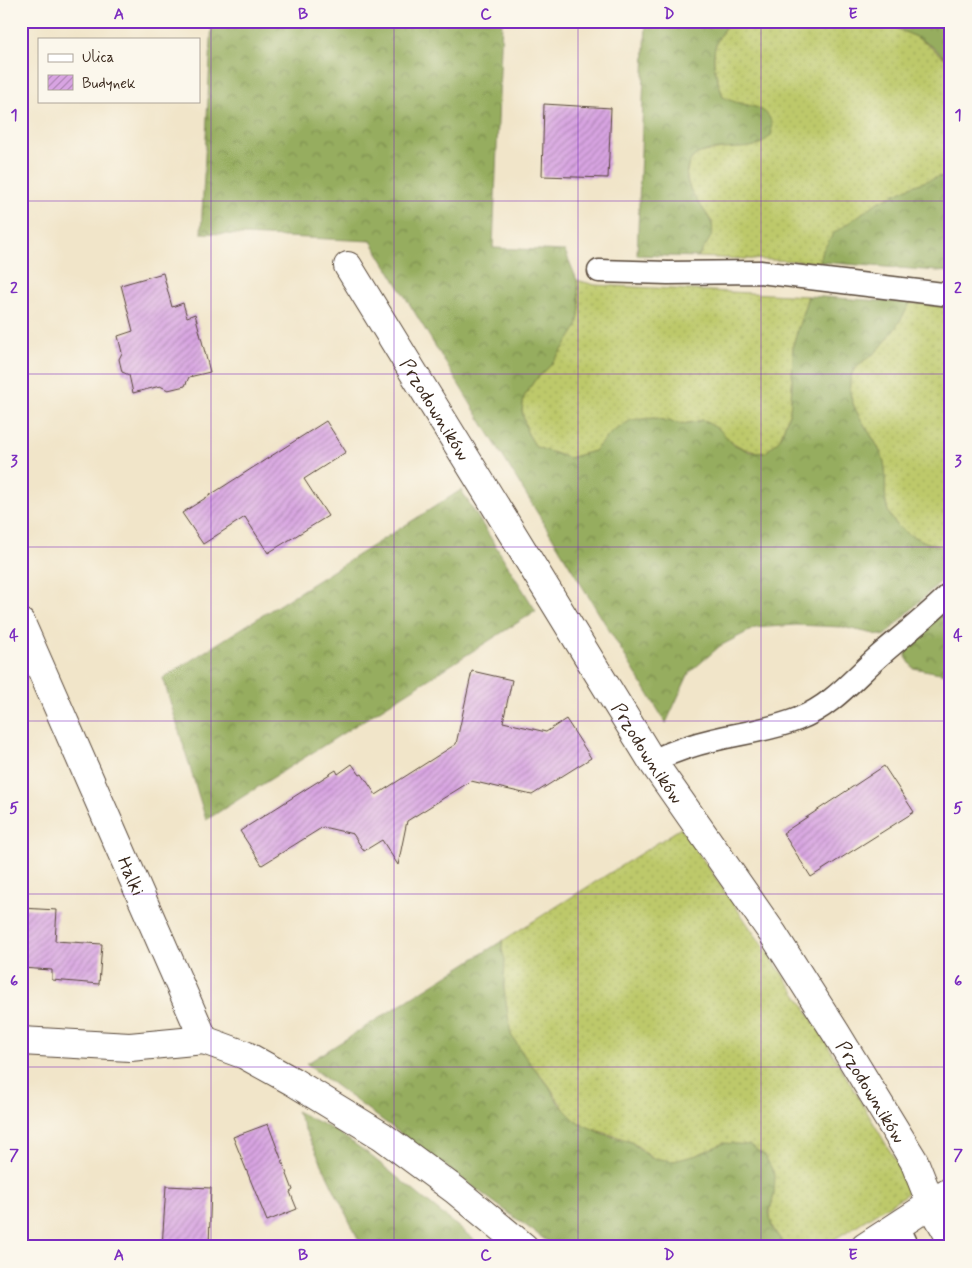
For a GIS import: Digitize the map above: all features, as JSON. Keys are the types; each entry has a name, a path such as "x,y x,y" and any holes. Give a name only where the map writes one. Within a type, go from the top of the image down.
{"street":[{"name":"Przodowników","path":"348,266 652,761 773,934 836,1033 914,1162 941,1198 951,1239"},
{"name":"Halki","path":"21,623 204,1040"},
{"path":"21,1041 130,1046 204,1040 246,1055 382,1136 455,1190 524,1247"},
{"path":"865,1247 903,1237 941,1198"}],"lane":[{"path":"599,271 668,273 760,272 951,295"},
{"path":"652,761 680,748 772,728 799,719 820,709 836,697 879,656 951,593"}],"green space":[{"path":"212,21 502,21 493,248 565,251 577,280 580,309 577,327 565,346 549,367 534,381 524,397 522,411 527,432 536,447 569,458 594,451 611,433 631,420 654,418 683,424 703,420 720,430 733,444 750,452 765,453 780,439 790,411 793,345 808,296 910,303 899,322 878,350 855,368 851,376 851,399 875,441 884,463 886,502 891,517 899,527 909,534 951,552 951,571 884,636 842,627 796,625 755,628 720,646 689,673 666,723 371,241 201,233"},
{"path":"646,21 730,21 717,41 714,58 716,76 723,97 764,111 772,125 771,136 758,145 710,150 694,157 689,163 688,183 712,226 711,236 698,257 637,255"},
{"path":"730,21 879,21 917,37 951,65 951,177 938,177 823,250 820,262 698,257 712,233 712,222 692,195 686,176 689,162 698,153 722,149 755,107 731,102 723,97 716,76 714,58 717,41"},
{"path":"879,21 951,21 951,65 928,44"},
{"path":"938,177 951,177 951,272 820,262 823,250 834,233 878,202 912,186"},
{"path":"577,280 595,285 808,296 793,345 790,411 780,439 765,453 745,449 703,420 683,424 654,418 611,433 594,451 569,458 536,447 527,433 522,411 524,397 534,381 549,367 565,346 580,309"},
{"path":"910,303 951,307 951,552 909,534 899,527 891,517 886,502 884,463 875,441 851,399 851,376 855,368 878,350"},
{"path":"461,490 536,611 206,820 163,678"},
{"path":"951,604 951,675 913,668 906,657 906,645"},
{"path":"681,828 805,1007 913,1190 822,1247 786,1247 771,1222 770,1211 774,1195 724,1143 687,1158 674,1161 659,1160 654,1159 631,1142 578,1122 565,1110 545,1080 519,1049 511,1035 505,1002 502,941"},
{"path":"502,941 505,960 504,989 511,1035 526,1058 549,1086 559,1104 577,1122 604,1134 631,1142 651,1158 674,1161 697,1155 724,1143 750,1145 765,1156 775,1175 774,1195 769,1212 772,1228 786,1247 555,1247 306,1064"},
{"path":"296,1111 336,1131 366,1152 483,1247 362,1247"}],"building":[{"path":"544,104 611,108 608,178 542,176"},
{"path":"163,273 172,307 183,303 187,317 195,314 210,372 189,377 185,386 168,390 160,386 133,393 129,375 122,372 119,359 122,353 118,336 133,331 121,285"},
{"path":"326,421 346,452 304,479 328,516 268,553 245,517 203,544 182,513"},
{"path":"472,671 512,680 503,722 546,732 566,719 591,758 532,795 471,781 407,821 398,865 382,840 364,851 353,834 323,827 262,865 240,831 336,770 338,774 352,764 360,775 362,774 376,795 456,744"},
{"path":"884,766 914,812 811,877 783,833"},
{"path":"21,908 57,910 55,941 102,944 99,984 52,980 52,970 21,968"},
{"path":"268,1124 293,1190 290,1192 297,1209 267,1221 233,1137"},
{"path":"166,1186 211,1188 209,1247 162,1247"}]}
